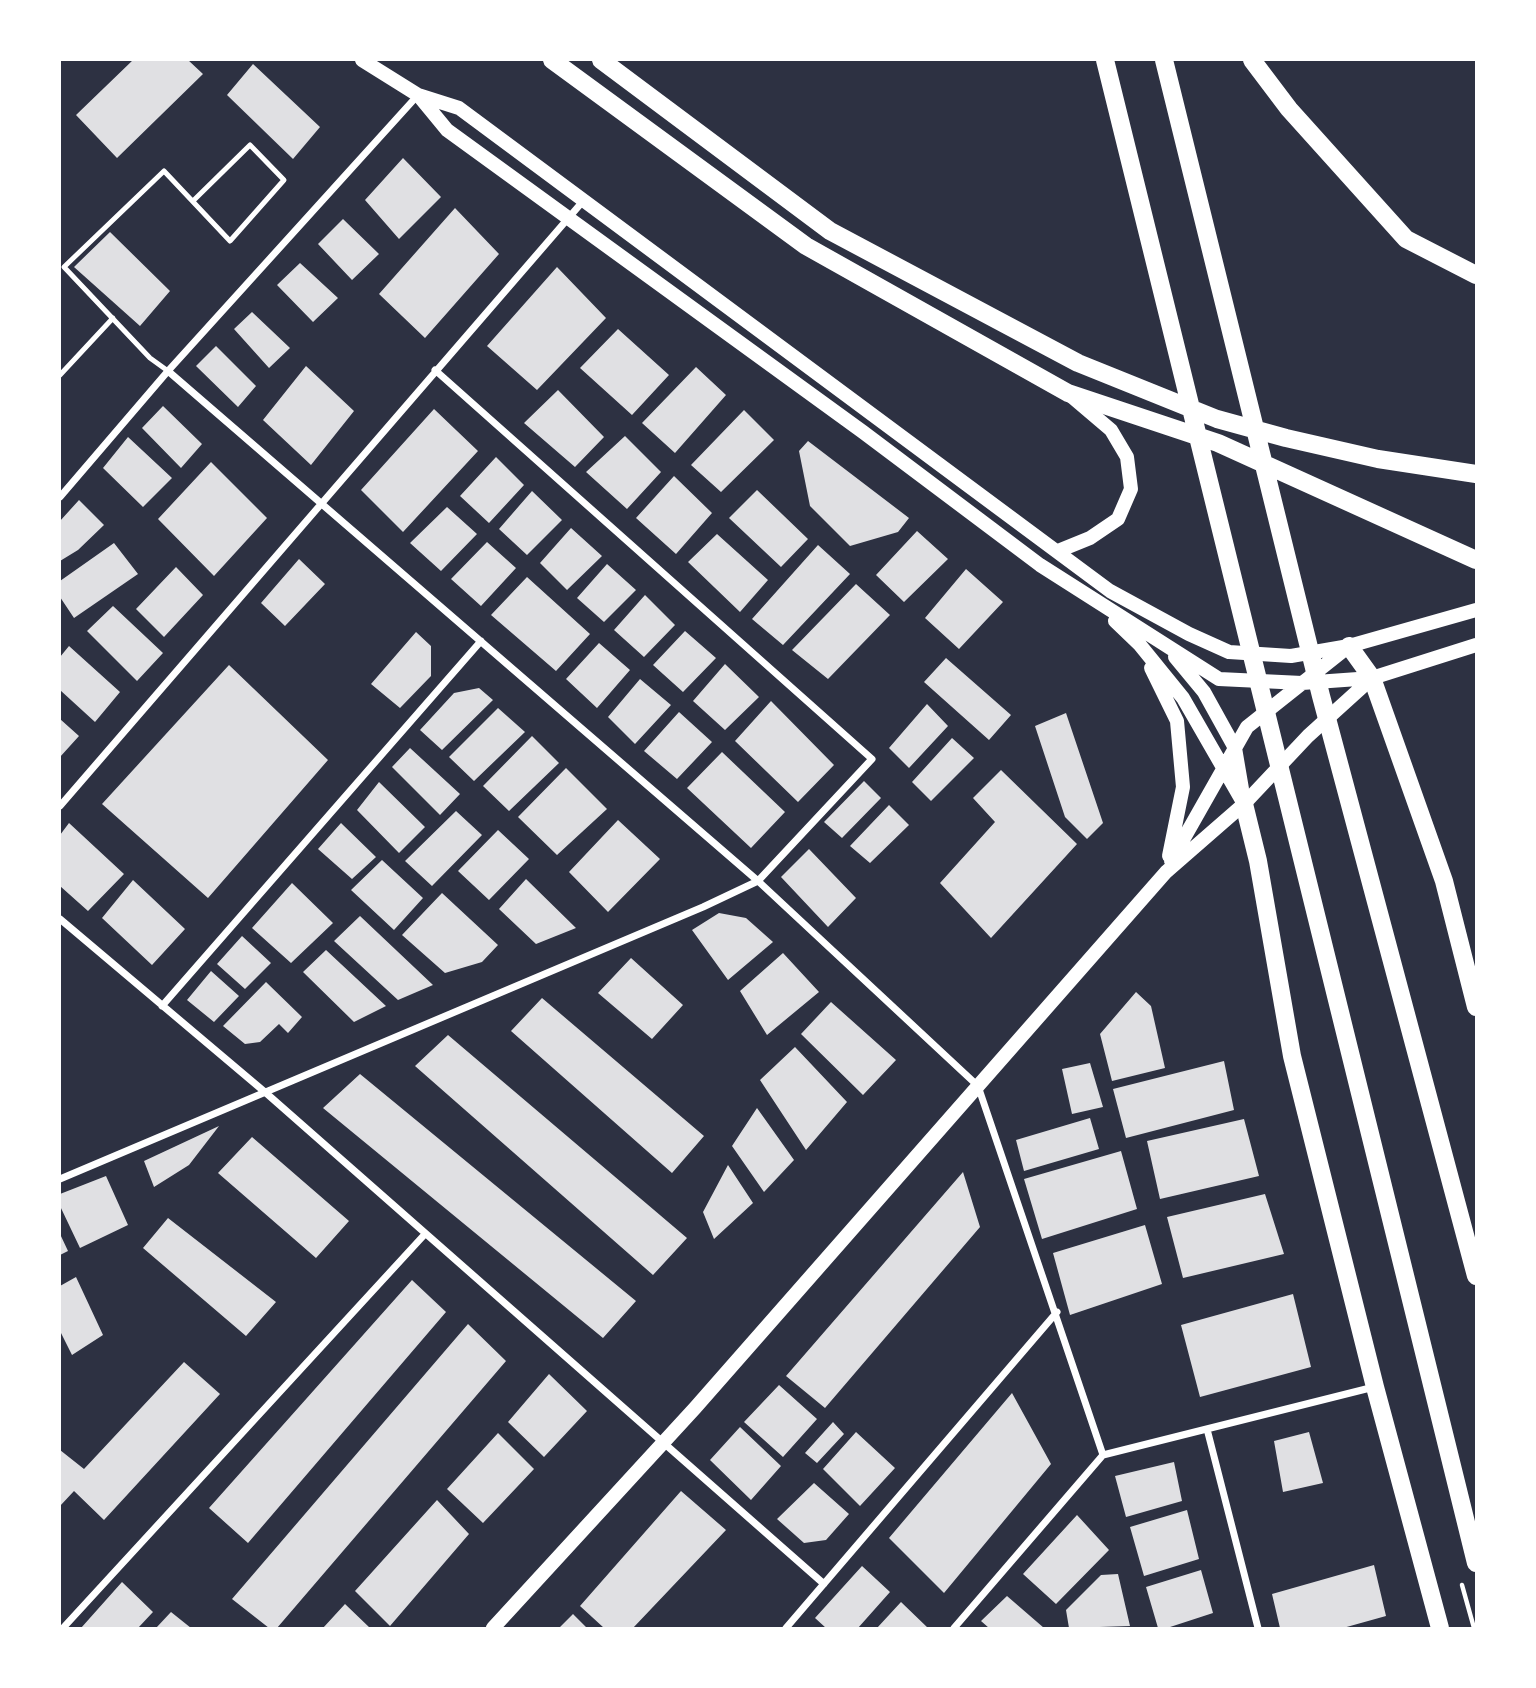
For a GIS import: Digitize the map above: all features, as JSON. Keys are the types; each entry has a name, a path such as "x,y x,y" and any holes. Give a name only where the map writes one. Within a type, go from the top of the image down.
{"main road":[{"path":"362,60 418,95 459,108 1110,591 1189,634 1229,652 1291,656 1349,646 1476,610"},
{"path":"552,60 806,246 1068,393 1218,443 1476,560"},
{"path":"601,60 830,232 1078,363 1217,419 1286,439 1476,474"},
{"path":"1105,60 1476,1563"},
{"path":"1164,60 1321,696 1476,1276"},
{"path":"1252,60 1289,109 1406,239 1476,275"},
{"path":"418,95 447,130 1040,565 1219,680 1302,683 1372,678 1476,645"},
{"path":"1058,551 1090,538 1118,519 1131,489 1126,457 1111,430 1068,393"},
{"path":"1094,601 1140,645 1183,698 1244,804"},
{"path":"1137,605 1204,692 1235,748 1292,1056 1375,1387 1440,1629"},
{"path":"1140,645 1177,721 1183,787 1166,872"},
{"path":"1349,646 1372,678 1444,881 1474,972 1476,1007"},
{"path":"1166,872 1247,727 1349,646"},
{"path":"493,1629 664,1441 1166,872 1244,804 1308,736 1372,678"}],"street":[{"path":"60,497 168,371 418,95"},
{"path":"60,806 584,200"},
{"path":"60,1179 691,913 758,881 872,759 435,370"},
{"path":"168,371 758,881 978,1086 1057,1312 1103,1455"},
{"path":"162,1006 481,641"},
{"path":"60,919 266,1093 824,1584"},
{"path":"63,1629 425,1234"},
{"path":"786,1629 1057,1312"},
{"path":"954,1629 1103,1455 1375,1387"},
{"path":"1207,1429 1258,1629"}],"lane":[{"path":"168,371 150,358 64,267 164,171 230,241 284,180 250,145 194,200"},
{"path":"60,376 113,318"}],"building":[{"path":"133,60 188,60 203,74 117,158 76,115"},
{"path":"253,64 320,127 293,159 227,95"},
{"path":"403,158 441,197 399,239 365,200"},
{"path":"455,208 499,254 425,338 379,294"},
{"path":"343,219 379,254 352,280 318,244"},
{"path":"110,232 170,291 140,326 74,267"},
{"path":"300,263 338,298 313,322 277,285"},
{"path":"557,267 606,318 537,390 487,346"},
{"path":"252,312 290,348 269,368 234,329"},
{"path":"618,329 669,375 632,415 580,368"},
{"path":"216,346 256,386 238,407 196,366"},
{"path":"306,366 354,411 311,465 263,420"},
{"path":"696,367 726,395 675,453 642,423"},
{"path":"558,390 604,437 575,467 524,423"},
{"path":"163,406 202,444 181,468 142,428"},
{"path":"434,409 478,451 403,532 361,490"},
{"path":"744,410 774,440 721,492 691,465"},
{"path":"625,436 661,472 627,509 586,472"},
{"path":"128,437 172,478 143,507 103,468"},
{"path":"808,441 909,518 898,532 850,546 810,506 799,451"},
{"path":"496,457 524,485 489,523 460,496"},
{"path":"211,462 267,518 214,576 158,519"},
{"path":"674,476 712,513 676,554 636,518"},
{"path":"757,490 808,539 781,567 729,518"},
{"path":"532,491 562,520 527,555 499,529"},
{"path":"79,500 104,525 78,550 60,561 60,521"},
{"path":"447,507 477,534 441,571 410,543"},
{"path":"571,528 602,556 567,590 540,563"},
{"path":"917,531 948,559 904,602 876,575"},
{"path":"717,534 768,580 740,612 688,562"},
{"path":"487,542 516,568 481,606 451,579"},
{"path":"114,543 138,574 74,618 60,597 60,581"},
{"path":"818,545 850,574 783,645 752,619"},
{"path":"299,559 325,584 285,626 261,603"},
{"path":"607,564 636,590 604,622 577,598"},
{"path":"176,567 203,595 164,637 136,609"},
{"path":"966,569 1003,602 959,649 925,618"},
{"path":"527,577 590,634 556,671 491,615"},
{"path":"856,584 890,615 828,679 792,650"},
{"path":"645,595 675,625 644,657 614,630"},
{"path":"113,606 163,653 137,681 87,631"},
{"path":"685,631 716,658 683,692 653,665"},
{"path":"416,632 431,646 431,676 400,708 371,684"},
{"path":"599,643 630,670 597,708 566,679"},
{"path":"69,646 120,692 95,722 60,690 60,657"},
{"path":"946,658 1011,715 989,740 924,682"},
{"path":"725,664 759,697 725,730 693,701"},
{"path":"229,665 328,760 208,898 102,804"},
{"path":"640,679 671,705 635,744 608,717"},
{"path":"479,688 493,700 442,750 420,730 454,693"},
{"path":"771,701 834,765 798,802 735,741"},
{"path":"927,704 948,726 909,768 889,748"},
{"path":"498,708 525,732 474,781 449,757"},
{"path":"679,712 712,742 677,779 644,751"},
{"path":"1066,713 1103,823 1087,839 1065,817 1035,726"},
{"path":"60,719 79,736 60,757"},
{"path":"532,736 559,763 509,811 483,786"},
{"path":"952,738 974,758 931,801 912,782"},
{"path":"410,748 460,794 440,815 392,767"},
{"path":"722,752 785,812 751,848 687,788"},
{"path":"566,768 607,809 557,855 518,817"},
{"path":"1001,770 1077,844 991,938 940,883 995,822 973,798"},
{"path":"864,781 881,798 842,838 824,822"},
{"path":"379,782 425,827 399,853 357,810"},
{"path":"889,805 909,825 870,863 850,846"},
{"path":"456,811 482,835 432,886 405,861"},
{"path":"618,820 660,859 608,912 569,872"},
{"path":"69,823 124,874 88,911 60,886 60,835"},
{"path":"341,823 376,857 352,879 318,849"},
{"path":"498,830 529,859 489,900 458,871"},
{"path":"809,849 856,898 828,927 781,877"},
{"path":"382,860 423,898 394,930 351,890"},
{"path":"526,879 576,928 536,944 499,909"},
{"path":"133,880 185,929 152,965 102,918"},
{"path":"292,883 333,923 291,963 252,928"},
{"path":"442,893 498,945 482,962 445,973 402,935"},
{"path":"719,913 746,918 773,942 728,980 692,930"},
{"path":"360,916 433,985 398,1000 334,941"},
{"path":"242,936 271,963 245,989 217,964"},
{"path":"326,950 386,1006 354,1022 303,972"},
{"path":"783,953 819,992 767,1035 740,991"},
{"path":"631,958 683,1005 652,1039 598,993"},
{"path":"211,971 239,996 214,1022 187,1000"},
{"path":"266,982 302,1017 288,1033 279,1024 260,1042 245,1044 223,1026"},
{"path":"1136,992 1151,1006 1165,1068 1112,1081 1100,1034"},
{"path":"542,998 704,1136 672,1173 511,1031"},
{"path":"831,1002 896,1060 863,1095 801,1034"},
{"path":"448,1035 687,1238 653,1275 415,1066"},
{"path":"795,1047 847,1102 806,1150 760,1080"},
{"path":"1224,1061 1234,1110 1126,1138 1113,1089"},
{"path":"1090,1063 1103,1107 1072,1114 1062,1069"},
{"path":"360,1074 636,1301 603,1338 323,1108"},
{"path":"757,1108 794,1160 764,1192 732,1146"},
{"path":"1090,1118 1099,1149 1024,1171 1016,1140"},
{"path":"1244,1119 1259,1176 1160,1199 1147,1141"},
{"path":"219,1126 189,1165 154,1187 144,1161"},
{"path":"252,1137 349,1221 316,1258 218,1173"},
{"path":"1121,1151 1137,1209 1042,1239 1024,1179"},
{"path":"728,1165 753,1203 714,1239 703,1212"},
{"path":"963,1172 980,1227 825,1408 786,1376"},
{"path":"106,1176 128,1225 80,1248 60,1206 60,1194"},
{"path":"1265,1194 1284,1254 1183,1278 1167,1217"},
{"path":"168,1218 276,1302 246,1336 143,1248"},
{"path":"1145,1225 1162,1284 1070,1315 1053,1253"},
{"path":"60,1234 68,1251 60,1255"},
{"path":"76,1277 103,1335 72,1355 60,1331 60,1286"},
{"path":"412,1280 446,1312 248,1543 209,1508"},
{"path":"1293,1294 1311,1367 1200,1397 1181,1325"},
{"path":"468,1324 506,1361 277,1628 269,1628 232,1599"},
{"path":"184,1362 220,1394 104,1520 74,1491 60,1506 60,1450 84,1469"},
{"path":"549,1374 587,1411 544,1457 508,1422"},
{"path":"779,1385 817,1419 783,1457 744,1422"},
{"path":"1012,1393 1051,1464 944,1593 889,1538"},
{"path":"833,1422 844,1434 817,1463 805,1453"},
{"path":"740,1427 781,1466 751,1500 710,1460"},
{"path":"856,1432 895,1468 860,1506 823,1469"},
{"path":"1309,1432 1323,1483 1283,1492 1274,1441"},
{"path":"498,1433 534,1469 483,1523 447,1489"},
{"path":"1174,1462 1182,1501 1126,1517 1115,1476"},
{"path":"814,1483 849,1514 826,1540 804,1543 777,1519"},
{"path":"681,1491 726,1530 633,1628 604,1628 580,1606"},
{"path":"437,1500 469,1534 390,1626 355,1591"},
{"path":"1187,1510 1199,1559 1144,1576 1130,1527"},
{"path":"1077,1515 1109,1550 1056,1604 1023,1574"},
{"path":"1374,1565 1386,1616 1343,1628 1280,1628 1272,1594"},
{"path":"862,1566 890,1592 858,1628 826,1628 815,1618"},
{"path":"1201,1570 1213,1613 1167,1628 1158,1628 1146,1587"},
{"path":"1118,1574 1130,1626 1069,1628 1066,1610 1101,1575"},
{"path":"122,1582 153,1612 138,1628 81,1628"},
{"path":"1007,1596 1044,1628 989,1628 981,1621"},
{"path":"901,1602 928,1628 877,1628"},
{"path":"345,1604 370,1628 323,1628"},
{"path":"171,1612 191,1628 156,1628"},
{"path":"573,1614 587,1628 559,1628"}]}
